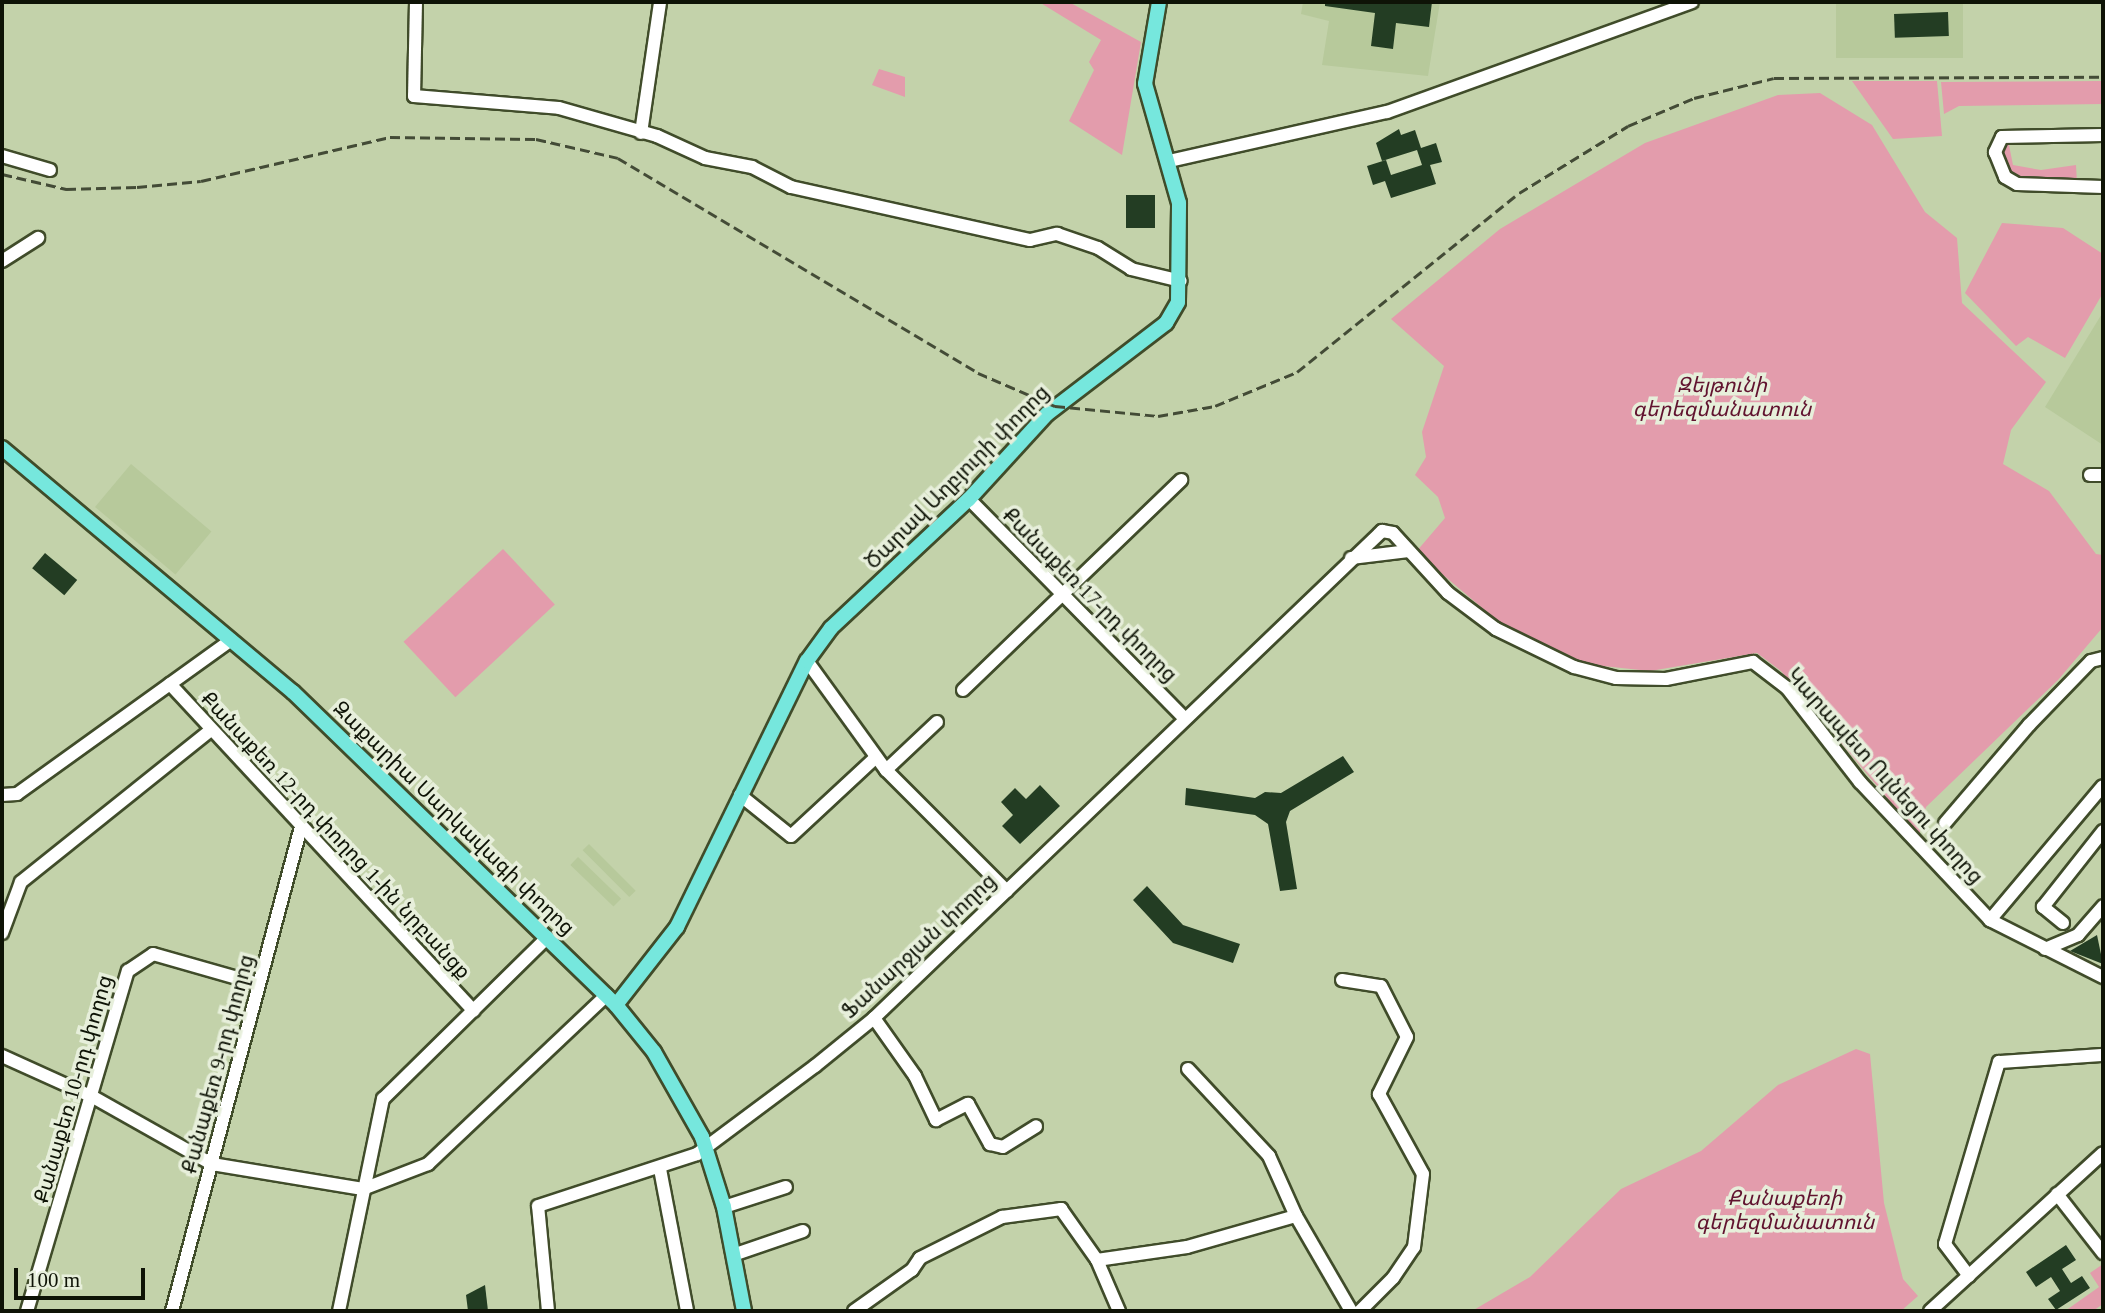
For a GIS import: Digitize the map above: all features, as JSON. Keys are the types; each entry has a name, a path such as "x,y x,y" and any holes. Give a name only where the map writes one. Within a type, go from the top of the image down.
{"main road":[{"name":"Ծարավ Աղբյուրի փողոց","path":"611,1000 677,927 807,661 831,628 969,499 1055,406 1166,323 1178,302 1181,281 1179,203 1145,84 1159,2"},
{"name":"Զաքարիա Սարկավագի փողոց","path":"2,448 293,692 611,1000 654,1052 706,1147 724,1207 744,1311"}],"street":[{"path":"416,2 414,96 511,100 641,133 705,158 752,167 791,187 1030,240 1056,234 1098,248 1131,269 1181,281"},
{"path":"641,133 660,2"},
{"path":"1169,161 1387,112 1692,2"},
{"path":"2103,135 2001,137 1995,152 2005,177 2017,184 2103,187"},
{"path":"2,156 50,170"},
{"path":"2,261 38,238"},
{"path":"963,690 1181,480"},
{"name":"Քանաքեռ 17-րդ փողոց","path":"969,499 1183,717"},
{"name":"Ֆանարջյան փողոց","path":"548,1311 538,1206 660,1169 706,1147 874,1018 1183,717 1382,531 1393,533 1448,593 1534,650 1616,678 1666,679"},
{"path":"1351,558 1409,551"},
{"path":"2,795 17,794 231,640"},
{"path":"1945,822 2029,725 2091,661 2103,658"},
{"path":"807,661 886,770 1007,891"},
{"name":"Կարապետ Ուլնեցու փողոց","path":"1666,679 1730,663 1753,662 1787,688 1919,848 1990,920 2103,977"},
{"name":"Քանաքեռ 12-րդ փողոց 1-ին նրբանցք","path":"170,684 474,1012"},
{"path":"886,770 937,722"},
{"path":"2,933 21,882 211,730"},
{"path":"740,795 791,836 876,757"},
{"path":"1990,920 2103,786"},
{"name":"Քանաքեռ 9-րդ փողոց","path":"172,1311 300,827"},
{"path":"2063,923 2043,908 2103,831"},
{"path":"2045,949 2065,944 2090,923 2103,906"},
{"path":"339,1311 383,1099 548,937"},
{"name":"Քանաքեռ 10-րդ փողոց","path":"27,1311 93,1097 121,982 138,962 153,954 258,984"},
{"path":"1342,979 1381,986 1407,1037 1379,1094 1423,1174 1414,1247 1393,1278 1360,1311"},
{"name":"Ծարավ Աղբյուրի փողոց","path":"363,1189 428,1164 611,1000"},
{"path":"874,1018 915,1076 936,1120 968,1104 990,1144 1003,1147 1036,1126"},
{"path":"1969,1276 1945,1244 1999,1062 2103,1055"},
{"path":"2,1056 93,1097 212,1164 363,1189"},
{"path":"1188,1069 1269,1156 1296,1216 1351,1311"},
{"path":"1932,1311 2103,1153"},
{"path":"1932,1311 2058,1196 2103,1159"},
{"path":"660,1169 687,1311"},
{"path":"724,1207 786,1187"},
{"path":"2058,1196 2103,1253"},
{"path":"854,1311 912,1270 920,1258 1023,1212 1064,1210 1097,1260 1119,1311"},
{"path":"1097,1260 1188,1247 1296,1216"},
{"path":"733,1255 803,1231"}],"shaded area":[{"path":"1303,2 1440,2 1428,76 1322,65 1329,21 1301,14"},
{"path":"1836,2 1963,2 1963,58 1836,58"},
{"path":"2103,312 2103,445 2045,407"},
{"path":"131,464 211,531 175,574 95,507"},
{"path":"589,844 636,891 629,897 583,850"},
{"path":"578,857 621,899 614,907 570,865"}],"green space":[{"path":"1039,2 1069,2 1141,42 1122,155 1069,121 1094,70 1089,62 1101,40"},
{"path":"879,69 905,77 905,97 872,85"},
{"path":"1852,81 1937,81 1942,136 1893,139"},
{"path":"2103,81 2103,104 1959,106 1944,114 1941,82"},
{"name":"Զեյթունի գերեզմանատուն","path":"1820,93 1872,125 1925,212 1957,238 1962,303 2046,382 2011,430 2003,464 2049,491 2096,554 2103,555 2103,627 2058,680 1926,807 1919,836 1781,671 1757,653 1650,671 1584,664 1506,628 1416,552 1445,518 1438,497 1415,475 1426,457 1422,432 1444,366 1391,319 1500,229 1645,143 1778,95"},
{"path":"1999,145 2009,145 2013,165 2041,170 2076,165 2077,183 2017,178 2006,167"},
{"path":"2002,223 2063,228 2103,254 2103,293 2065,358 2028,337 2016,346 1965,293"},
{"path":"503,549 555,605 455,697 404,642"},
{"name":"Քանաքեռի գերեզմանատուն","path":"1856,1049 1870,1054 1884,1203 1903,1279 1918,1296 1901,1311 1472,1311 1530,1277 1621,1189 1701,1151 1778,1085"},
{"path":"2103,1264 2103,1304 2093,1311 2065,1311 2099,1287 2090,1273"}],"building":[{"path":"1325,2 1432,2 1429,27 1396,23 1393,49 1371,46 1375,13 1325,6"},
{"path":"1948,12 1949,36 1895,38 1894,14"},
{"path":"1399,129 1401,135 1415,130 1421,148 1436,143 1442,162 1430,165 1436,184 1391,198 1385,181 1373,185 1367,166 1386,160 1391,175 1422,165 1417,150 1382,161 1376,143"},
{"path":"1126,195 1155,195 1155,228 1126,228"},
{"path":"45,553 77,580 64,595 32,568"},
{"path":"1343,756 1354,772 1290,811 1286,822 1297,889 1280,891 1268,824 1255,815 1185,805 1186,788 1255,798 1265,792 1281,793"},
{"path":"1040,785 1060,806 1020,844 1002,826 1013,815 1001,802 1015,788 1026,799"},
{"path":"1147,886 1183,925 1240,944 1233,963 1173,943 1133,900"},
{"path":"2097,935 2103,964 2070,951"},
{"path":"2066,1245 2076,1260 2062,1269 2071,1283 2082,1276 2090,1288 2056,1310 2048,1299 2060,1291 2051,1277 2036,1287 2026,1272"},
{"path":"485,1285 488,1311 468,1311 466,1295"}],"railway":[{"path":"2,174 66,189 137,187 201,181 390,137 536,139 618,158 978,373 1055,406 1158,416 1215,406 1297,372 1519,193 1628,126 1694,98 1774,78 2103,77"}]}
